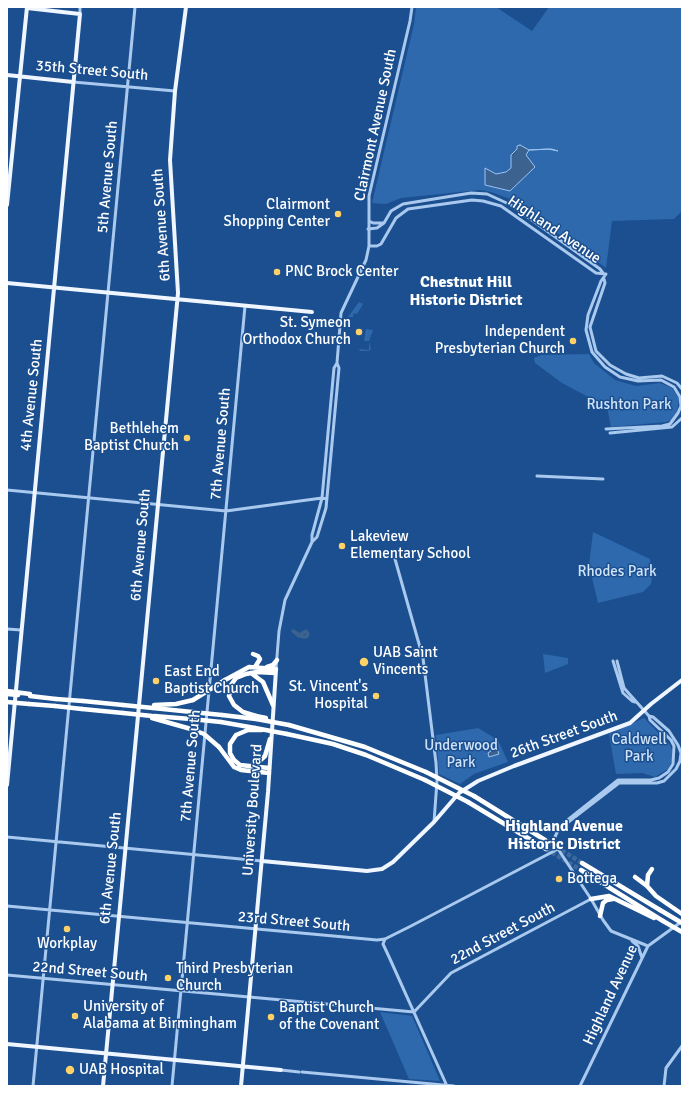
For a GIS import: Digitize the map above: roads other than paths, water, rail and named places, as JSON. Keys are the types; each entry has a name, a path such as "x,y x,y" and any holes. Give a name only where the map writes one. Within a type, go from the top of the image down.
{"highway":[{"path":"253,654 258,656 260,659 255,667"},
{"path":"266,668 273,665 277,660"},
{"path":"7,691 46,698 133,706 153,706 176,704 193,700 243,669 255,667 276,671"},
{"path":"256,717 237,709 231,702 229,696 230,688 235,680 240,676 250,673 276,671"},
{"path":"250,673 263,682 273,705"},
{"path":"7,694 30,695"},
{"path":"7,703 55,706 152,717 221,722 333,744 366,755 425,780 468,802 546,849"},
{"path":"153,706 192,712 256,717 288,724 365,747 426,772 474,796 545,840"},
{"path":"152,717 204,734 219,747 234,767 241,770 269,770"},
{"path":"255,729 239,733 233,738 230,748 232,757 237,763 269,770"},
{"path":"253,767 265,756 270,739"},
{"path":"582,863 682,922"},
{"path":"647,886 648,875 652,869"},
{"path":"581,870 653,916"},
{"path":"635,877 647,886 654,894 682,914"},
{"path":"591,899 600,896 609,896 653,916 682,932"},
{"path":"600,916 603,903 607,900 615,899"}],"main road":[{"name":"6th Avenue South","path":"103,1086 179,277 173,228 170,160 175,91 186,7"},
{"path":"7,205 27,8 80,14"},
{"name":"4th Avenue South","path":"7,786 80,14"},
{"name":"35th Street South","path":"7,75 73,82"},
{"path":"7,283 312,312"},
{"name":"University Boulevard","path":"241,1086 262,861 276,671"},
{"name":"26th Street South","path":"262,861 367,871 382,868 393,862 434,822 459,793 478,781 630,723 682,680"},
{"path":"7,1044 281,1070"}],"street":[{"name":"4th Avenue South","path":"80,7 80,14"},
{"name":"5th Avenue South","path":"33,1086 135,7"},
{"name":"Clairmont Avenue South","path":"328,499 339,368 337,363 341,313 366,260 369,246 368,229 370,196 412,7"},
{"name":"35th Street South","path":"73,82 175,91"},
{"name":"Highland Avenue","path":"384,223 391,211 403,204 471,193 487,194 511,205 606,274 604,278 605,283 590,327 596,351 618,371 639,378 662,376 677,383 682,389"},
{"name":"Highland Avenue","path":"369,246 377,246 381,244 396,218 408,209 472,200 483,201 501,206 596,273 603,273"},
{"path":"369,221 373,223 384,223"},
{"path":"368,229 377,228 384,223"},
{"name":"Highland Avenue","path":"604,278 601,281 588,315 587,339 592,352 605,367 620,377 638,382 661,380 674,387 680,397 681,406 670,424 662,426 606,429"},
{"name":"7th Avenue South","path":"172,1086 245,306"},
{"name":"Clairmont Avenue South","path":"312,542 312,535 322,498 334,368 337,363"},
{"path":"610,433 672,427 682,418"},
{"path":"537,476 603,479"},
{"path":"7,490 226,511 322,498 328,499 317,537 312,542"},
{"name":"University Boulevard","path":"276,671 279,631 285,600 312,542"},
{"path":"395,559 423,660 436,762 437,781 434,822"},
{"path":"7,629 21,630"},
{"path":"613,661 623,693 632,702 635,702"},
{"path":"558,830 619,783 657,783 664,781 676,769 680,762 681,754 669,731 653,717 649,716 624,688 618,661"},
{"path":"675,744 682,743"},
{"path":"558,849 554,839 560,826 618,780 651,780 660,778 668,772 673,764 675,744"},
{"path":"7,836 262,861"},
{"name":"Highland Avenue","path":"558,849 611,931 648,946 580,1086"},
{"name":"23rd Street South","path":"7,906 377,940 384,939 471,896 558,849"},
{"name":"22nd Street South","path":"7,975 414,1012 451,973 591,899"},
{"path":"648,946 682,922"},
{"path":"384,939 383,944 447,1086"},
{"path":"631,939 638,946 642,959"},
{"path":"664,1086 666,1068 682,1046"},
{"path":"281,1070 454,1086"},
{"path":"408,1081 408,1086"}],"waterway":[{"path":"293,631 300,635 306,631 308,634 306,637 299,636 293,631"}],"tunnel":[{"path":"545,840 582,863"},
{"path":"546,849 581,870"}],"place":[{"name":"Clairmont Shopping Center","path":"338,214"},
{"name":"PNC Brock Center","path":"277,272"},
{"name":"St. Symeon Orthodox Church","path":"359,332"},
{"name":"Independent Presbyterian Church","path":"573,341"},
{"name":"Bethlehem Baptist Church","path":"187,438"},
{"name":"Lakeview Elementary School","path":"342,546"},
{"name":"UAB Saint Vincents","path":"364,662"},
{"name":"East End Baptist Church","path":"156,681"},
{"name":"St. Vincent's Hospital","path":"376,696"},
{"name":"Bottega","path":"559,879"},
{"name":"Workplay","path":"67,929"},
{"name":"Third Presbyterian Church","path":"168,978"},
{"name":"University of Alabama at Birmingham","path":"75,1016"},
{"name":"Baptist Church of the Covenant","path":"271,1017"},
{"name":"UAB Hospital","path":"70,1070"}],"district":[{"name":"Chestnut Hill Historic District","path":"466,292"},
{"name":"Highland Avenue Historic District","path":"564,836"}],"park label":[{"name":"Rushton Park","path":"629,405"},
{"name":"Rhodes Park","path":"617,572"},
{"name":"Caldwell Park","path":"639,748"},
{"name":"Underwood Park","path":"461,754"}]}
